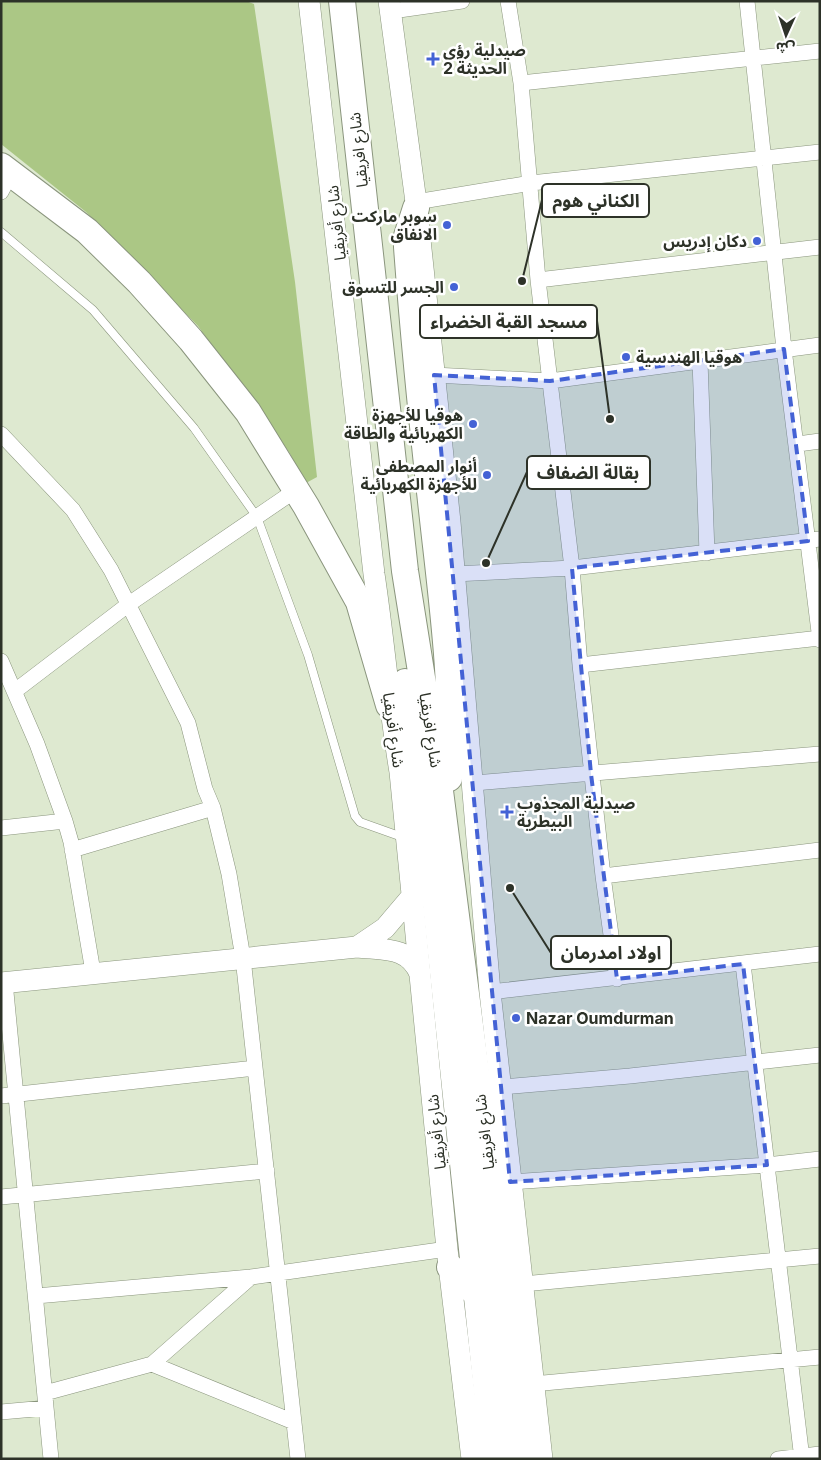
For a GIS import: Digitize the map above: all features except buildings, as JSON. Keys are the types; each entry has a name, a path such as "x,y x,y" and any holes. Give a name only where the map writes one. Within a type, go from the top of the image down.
{"highway":[{"name":"شارع افريقيا","path":"326,1 378,392 446,834 524,1453"},
{"name":"شارع افريقيا","path":"342,1 378,392 396,625 434,886 494,1459"},
{"path":"5,177 88,231 139,282 190,340 248,412 296,490 359,602 389,704"},
{"path":"416,205 407,236 407,247 415,350 442,604 452,745 446,834"},
{"path":"448,1258 477,1295"}],"street":[{"name":"شارع أفريقيا","path":"309,1 389,704 400,772 448,1258 472,1459"},
{"path":"462,1 391,6 416,205 434,375 474,783 481,901 490,992 542,1459"},
{"path":"508,1 521,83 538,280 572,568 591,774 617,979"},
{"path":"580,665 820,639 814,540 784,350 776,252 747,1"},
{"path":"521,83 820,51"},
{"path":"416,205 531,183 820,152"},
{"path":"538,280 820,247"},
{"path":"434,375 550,381 820,346"},
{"path":"700,361 707,552"},
{"path":"1,434 73,510 111,570 188,723 205,789 213,808 229,874 243,958 298,1459"},
{"path":"798,444 820,441"},
{"path":"15,692 128,604 296,490"},
{"path":"454,574 572,568 814,540"},
{"path":"1,661 65,821 72,850 93,972"},
{"path":"474,783 820,754"},
{"path":"72,850 213,808"},
{"path":"1,828 65,821"},
{"path":"603,876 820,850"},
{"path":"357,947 385,928 413,895"},
{"path":"51,1459 26,1194 9,1095 3,982 357,947 402,952 415,962 421,976"},
{"path":"490,992 617,979 820,954"},
{"path":"744,964 802,1457"},
{"path":"502,1087 630,1076 820,1055"},
{"path":"9,1095 255,1068"},
{"path":"510,1182 767,1165 820,1159"},
{"path":"1,1197 267,1171"},
{"path":"523,1284 820,1256"},
{"path":"36,1296 448,1258"},
{"path":"1,1412 46,1400 152,1364 251,1277"},
{"path":"533,1384 820,1357"},
{"path":"152,1364 294,1422"},
{"path":"778,1459 820,1454"}],"lane":[{"path":"1,232 93,310 194,428 257,517 308,655 355,816 360,822 407,838"}],"highlighted area":[{"path":"784,349 808,541 572,568 591,774 617,979 743,964 767,1165 510,1182 434,375 550,381"}],"green space":[{"path":"1,1 246,1 254,4 295,282 317,477 306,483 289,452 198,326 86,212 1,144"}],"place":[{"name":"صيدلية رؤى الحديثة 2","path":"433,59"},
{"name":"سوبر ماركت الانفاق","path":"447,225"},
{"name":"دكان إدريس","path":"757,241"},
{"name":"الكناني هوم","path":"522,281"},
{"name":"الجسر للتسوق","path":"454,287"},
{"name":"هوقيا الهندسية","path":"626,357"},
{"name":"مسجد القبة الخضراء","path":"610,419"},
{"name":"هوقيا للأجهزة الكهربائية والطاقة","path":"473,424"},
{"name":"أنوار المصطفى للأجهزة الكهربائية","path":"487,475"},
{"name":"بقالة الضفاف","path":"486,563"},
{"name":"صيدلية المجذوب البيطرية","path":"507,812"},
{"name":"اولاد امدرمان","path":"510,888"},
{"name":"Nazar Oumdurman","path":"516,1018"}]}
